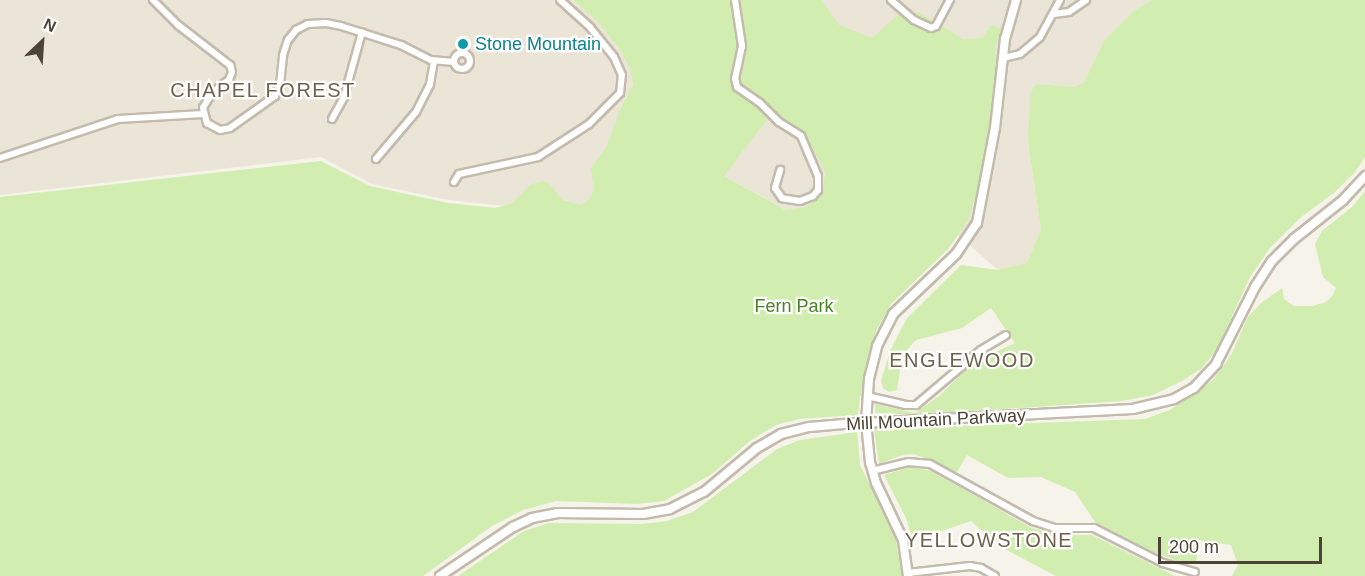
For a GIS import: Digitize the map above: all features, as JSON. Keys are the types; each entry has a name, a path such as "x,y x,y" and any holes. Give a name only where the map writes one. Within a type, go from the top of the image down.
{"street":[{"path":"153,0 178,25 230,65 232,72 229,80 208,97 203,114"},
{"path":"454,182 459,174 538,157 589,124 620,93 622,75 614,57 590,27 560,0"},
{"path":"735,0 742,46 735,78 737,87 760,103 779,122 801,136 818,176 819,190 807,199 795,201 782,198 775,188 780,170"},
{"path":"891,0 914,20 931,28 936,26 950,0"},
{"path":"995,576 981,568 970,566 908,574 903,540 872,471 867,446 867,396 877,346 888,322 904,301 956,254 977,223 995,128 1008,23 1016,0"},
{"path":"1003,58 1020,54 1040,37 1060,0"},
{"path":"1054,14 1069,12 1086,0"},
{"path":"203,114 211,126 225,130 270,101 280,85 283,55 288,40 302,27 326,23 401,45 434,61 454,62"},
{"path":"332,119 344,97 362,32"},
{"path":"376,159 416,112 430,84 434,61"},
{"path":"0,158 118,119 203,114"},
{"name":"Mill Mountain Parkway","path":"440,576 513,526 532,518 557,513 643,514 670,509 704,492 757,448 781,434 810,427 1132,409 1174,399 1194,387 1216,364 1255,287 1272,261 1294,239 1343,200 1365,176"},
{"path":"867,396 905,405 916,405 981,350 1006,335"},
{"path":"872,471 908,462 930,464 1033,521 1055,528 1094,528 1163,563 1195,572"}],"shaded area":[{"path":"0,0 573,0 597,21 620,50 630,69 633,85 621,107 606,217 449,200 372,184 321,157 0,195"},
{"path":"820,0 1152,0 1135,10 1104,41 1084,82 1075,87 1037,84 1028,142 1041,230 1027,263 998,270 958,235 968,221 899,55 837,27"},
{"path":"773,111 814,148 825,173 821,196 806,207 787,210 724,176"}],"green space":[{"name":"Fern Park","path":"573,0 822,0 839,25 872,38 898,15 918,12 963,39 983,38 990,25 1003,29 996,46 995,54 999,56 979,184 968,221 948,249 891,304 876,331 867,362 858,415 799,419 776,425 751,440 712,474 664,501 637,504 556,501 523,510 492,526 423,576 0,576 0,197 321,161 370,186 448,203 495,208 511,204 530,185 542,181 550,184 562,200 581,205 590,198 594,189 591,168 607,146 621,107 633,85 630,69 620,50 597,21","holes":["773,112 813,148 825,173 821,196 806,207 786,210 724,176"]},
{"path":"1152,0 1365,0 1365,157 1355,172 1335,192 1300,218 1270,248 1250,277 1217,349 1202,368 1182,381 1153,395 1122,401 914,415 875,413 875,404 915,413 939,396 974,362 1015,343 991,308 962,328 916,340 906,351 901,364 897,390 889,392 883,388 881,381 890,351 907,318 961,265 997,270 1027,263 1041,230 1028,142 1031,91 1037,84 1075,87 1084,82 1104,41 1135,10"},
{"path":"1365,191 1365,576 1232,576 1238,565 1231,545 1199,540 1196,564 1180,562 1154,552 1095,522 1075,492 1041,477 1008,478 967,455 957,472 914,454 902,455 879,464 874,429 1145,419 1170,410 1213,380 1231,355 1248,317 1261,303 1282,288 1284,299 1294,306 1313,306 1326,302 1333,295 1336,288 1323,277 1315,244 1322,231 1352,207"},
{"path":"857,432 860,465 895,535 902,576 458,576 524,531 549,523 642,524 667,521 693,512 777,449 800,440"},
{"path":"911,467 931,471 1030,527 1057,535 1092,535 1175,576 1056,576 999,546 971,521 936,533 912,537 906,518 884,475"}],"place":[{"name":"Stone Mountain","path":"463,44"}],"district":[{"name":"CHAPEL FOREST","path":"263,90"},
{"name":"ENGLEWOOD","path":"962,360"},
{"name":"YELLOWSTONE","path":"989,540"}]}
